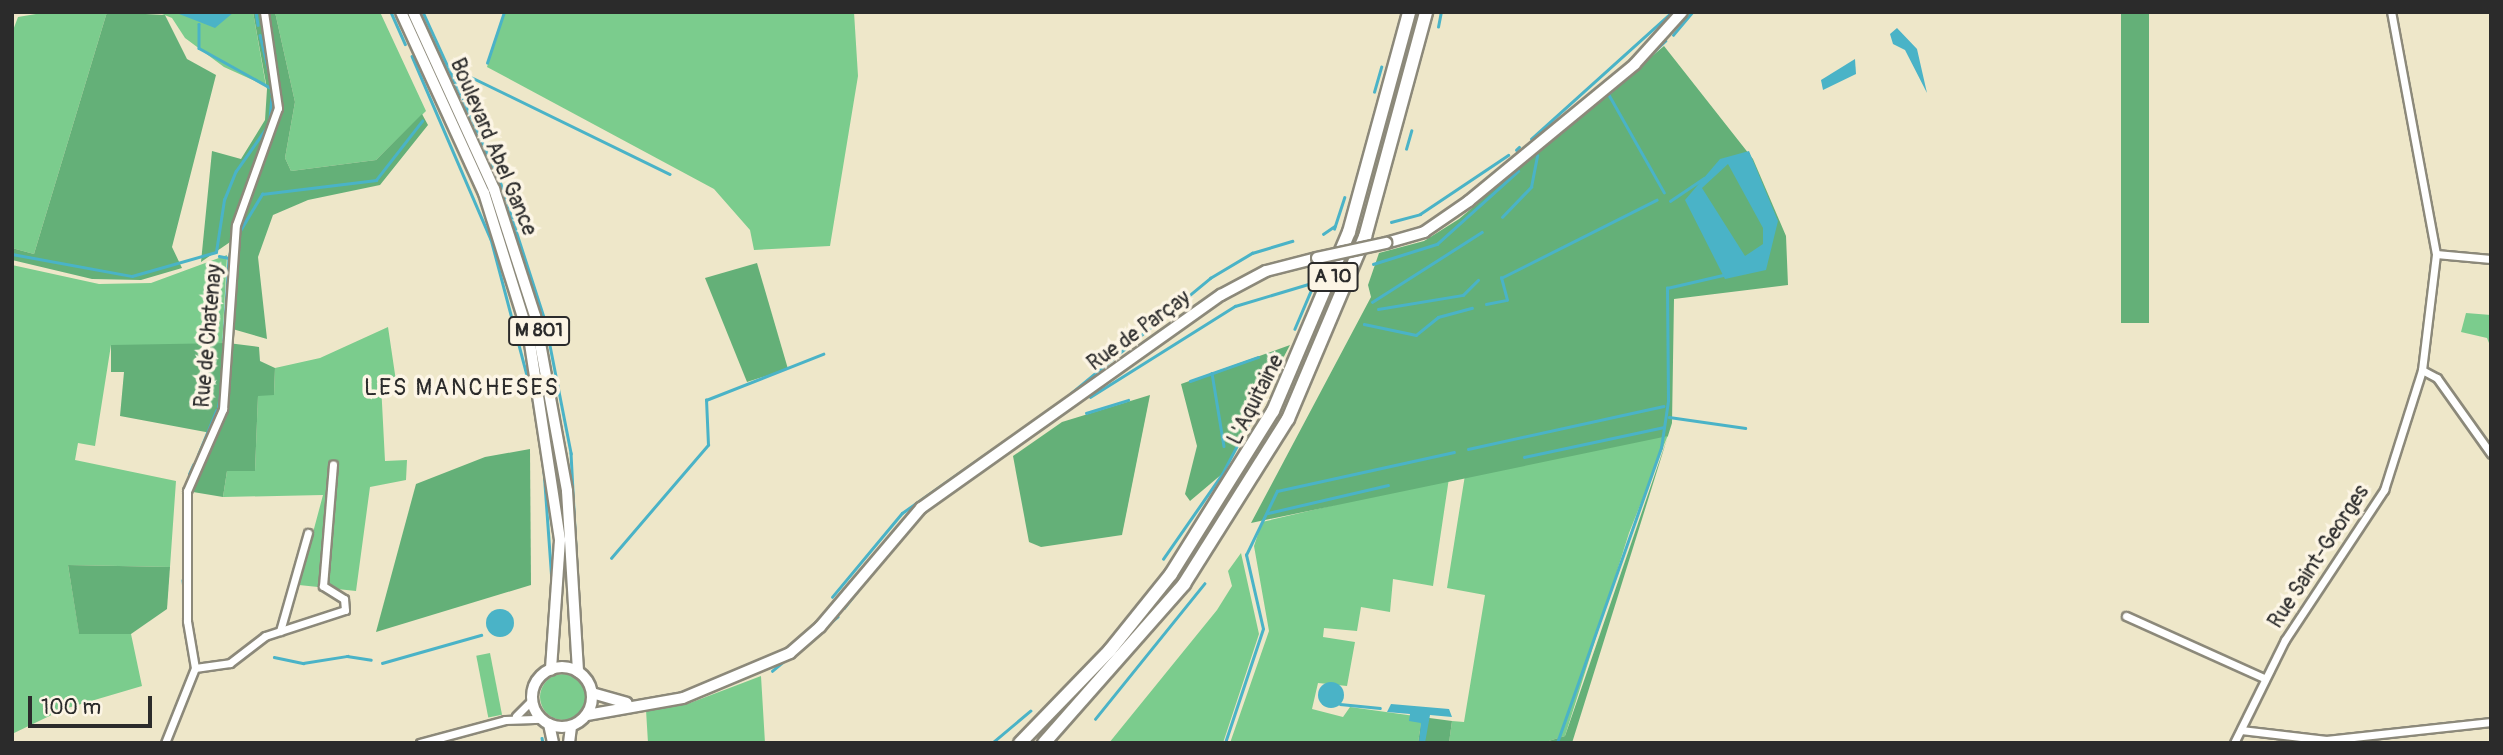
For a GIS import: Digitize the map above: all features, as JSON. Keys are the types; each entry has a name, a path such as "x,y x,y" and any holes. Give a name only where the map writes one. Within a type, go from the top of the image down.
{"highway":[{"name":"L'Aquitaine","path":"1020,743 1171,574 1273,411 1349,232 1409,12"},
{"name":"L'Aquitaine","path":"1044,743 1184,584 1293,409 1365,237 1426,12"},
{"path":"1015,743 1033,731"}],"main road":[{"name":"Boulevard Abel Gance","path":"401,12 477,176 530,337 560,540 551,670"},
{"name":"Boulevard Abel Gance","path":"413,12 494,188 542,344 567,491 578,672"},
{"path":"545,721 571,726 587,715 592,693 578,672 551,670"},
{"name":"M 801","path":"533,700 537,682 551,670"},
{"path":"533,700 553,743"},
{"path":"569,743 571,726"}],"street":[{"name":"Rue de Chatenay","path":"165,743 195,668 184,510 190,479 223,409 242,194 276,121 264,12"},
{"name":"Rue de Parçay","path":"587,715 707,690 790,653 820,627 921,508 1221,295 1266,271 1424,232 1469,201 1634,64 1682,12"},
{"name":"Rue Saint-Georges","path":"2234,743 2264,678 2371,515 2423,370 2436,254 2391,12"},
{"path":"2436,254 2491,259"},
{"path":"2423,370 2437,378 2491,454"},
{"path":"195,668 230,663 280,631 337,616 346,606 323,586 333,464"},
{"path":"280,631 308,533"},
{"path":"2126,616 2264,678"},
{"name":"Rue de Parçay","path":"592,693 634,704"},
{"path":"420,743 524,713 533,700"},
{"path":"505,720 545,721"},
{"path":"2241,730 2339,740 2491,722"}],"green space":[{"path":"48,12 107,12 34,254 12,248 12,33 18,17"},
{"path":"107,12 165,15 187,59 216,75 172,247 182,268 141,280 92,279 12,260 12,248 34,254"},
{"path":"157,12 253,12 266,86 224,67 185,38 172,18"},
{"path":"253,12 275,12 295,102 285,158 291,171 376,160 422,114 428,125 380,185 308,200 273,215 258,257 267,339 229,328 233,240 201,262 212,151 241,159 265,120 267,89"},
{"path":"275,12 380,12 426,111 376,160 291,171 285,158 295,102"},
{"path":"504,12 854,12 858,76 830,246 754,250 750,230 714,189 487,67"},
{"path":"2121,12 2149,12 2149,323 2121,323"},
{"path":"1664,46 1753,159 1786,236 1788,285 1674,299 1672,423 1668,436 1251,523 1371,297 1368,285 1379,253 1424,241 1459,219"},
{"path":"227,255 222,347 111,345 95,446 78,443 75,460 176,481 170,567 68,565 79,633 131,634 142,686 64,709 12,734 12,265 99,284 151,283"},
{"path":"757,263 788,369 747,382 705,278"},
{"path":"2466,313 2491,315 2491,348 2487,338 2461,332"},
{"path":"388,327 396,381 381,384 385,461 407,460 406,480 370,487 356,591 299,585 323,495 223,497 227,471 255,471 258,395 274,395 275,368 320,358"},
{"path":"228,343 259,347 260,361 275,368 274,395 258,396 255,471 227,471 223,497 187,491 211,433 120,416 124,372 111,372 111,345"},
{"path":"1290,345 1222,474 1190,501 1185,494 1197,446 1181,384"},
{"path":"1150,395 1122,535 1041,547 1029,542 1013,456 1062,422"},
{"path":"1668,435 1629,533 1565,736 1542,743 1449,743 1452,721 1464,722 1485,595 1447,588 1465,475"},
{"path":"1667,438 1572,743 1542,743 1565,736"},
{"path":"530,449 531,585 376,632 416,484 485,457"},
{"path":"1449,478 1433,586 1393,579 1390,612 1361,607 1357,631 1324,628 1323,637 1355,642 1347,686 1318,683 1312,709 1343,717 1350,707 1422,717 1418,743 1230,743 1269,631 1254,546 1262,522"},
{"path":"1241,553 1259,634 1223,743 1109,743 1217,610 1232,586 1228,571"},
{"path":"68,565 170,567 167,609 131,634 79,634"},
{"path":"490,653 502,715 488,718 476,656"},
{"path":"563,674 579,681 586,697 579,713 563,720 547,713 540,697 547,681"},
{"path":"761,676 765,743 648,743 646,710 690,703"},
{"path":"1422,717 1452,721 1449,743 1418,743"}],"water":[{"path":"174,12 234,12 215,28"},
{"path":"1897,28 1917,49 1927,93 1905,50 1893,44 1890,34"},
{"path":"1855,59 1856,74 1823,90 1821,80"},
{"path":"1749,151 1778,221 1766,270 1725,279 1685,200 1720,159","holes":["1728,164 1763,228 1763,244 1745,256 1702,188"]},
{"path":"500,609 510,613 514,623 510,633 500,637 490,633 486,623 490,613"},
{"path":"1331,682 1340,686 1344,695 1340,704 1331,708 1322,704 1318,695 1322,686"},
{"path":"1391,704 1449,709 1452,717 1430,715 1425,743 1419,743 1421,723 1409,721 1410,714 1387,712"}],"waterway":[{"path":"256,12 258,25"},
{"path":"391,12 405,44"},
{"path":"423,12 500,181 545,320 571,453 580,622"},
{"path":"487,63 504,12"},
{"path":"1438,27 1441,12"},
{"path":"1531,139 1672,12"},
{"path":"1673,35 1692,12"},
{"path":"199,24 199,48 271,88"},
{"path":"260,35 270,76"},
{"path":"1664,193 1608,94 1665,41"},
{"path":"412,56 491,239 533,398"},
{"path":"1374,92 1381,67"},
{"path":"471,77 670,174"},
{"path":"271,94 272,86"},
{"path":"12,254 132,276 216,252 224,200 236,171 269,124 271,99"},
{"path":"238,234 262,194 376,180 422,121"},
{"path":"1406,149 1411,131"},
{"path":"1516,150 1519,147"},
{"path":"1391,222 1420,214 1508,155"},
{"path":"1502,217 1531,187 1537,156"},
{"path":"1373,264 1437,244 1518,171"},
{"path":"1670,201 1704,178"},
{"path":"1334,229 1344,198"},
{"path":"1486,304 1507,300 1501,278 1656,200"},
{"path":"1323,234 1335,226"},
{"path":"1372,302 1482,232"},
{"path":"1070,394 1210,278 1252,253 1292,241"},
{"path":"229,258 231,246"},
{"path":"219,256 229,258 224,340"},
{"path":"1557,743 1661,448 1668,401 1667,288 1723,275"},
{"path":"1378,309 1463,295 1478,280"},
{"path":"1090,397 1235,306 1315,282 1295,329"},
{"path":"1364,324 1416,335 1438,317 1472,308"},
{"path":"611,558 708,445 706,400 823,354"},
{"path":"1190,381 1258,357"},
{"path":"1163,559 1222,474 1277,370"},
{"path":"1212,373 1224,446"},
{"path":"218,407 222,382"},
{"path":"1086,413 1128,400"},
{"path":"1468,449 1663,406"},
{"path":"1005,441 1050,410"},
{"path":"198,455 216,411"},
{"path":"1669,417 1745,428"},
{"path":"1524,457 1664,427"},
{"path":"832,597 902,513 993,449"},
{"path":"1225,743 1263,629 1246,555 1277,491 1454,452"},
{"path":"189,474 193,465"},
{"path":"544,470 552,582"},
{"path":"1268,513 1388,485"},
{"path":"183,573 184,496"},
{"path":"183,580 184,590"},
{"path":"844,608 863,584"},
{"path":"1095,719 1204,584"},
{"path":"772,671 837,617"},
{"path":"382,663 481,635"},
{"path":"274,657 303,663 347,656 371,660"},
{"path":"1340,704 1380,708"},
{"path":"992,743 1030,711"},
{"path":"542,738 543,743"}],"district":[{"name":"LES MANCHESES","path":"462,388"}]}
